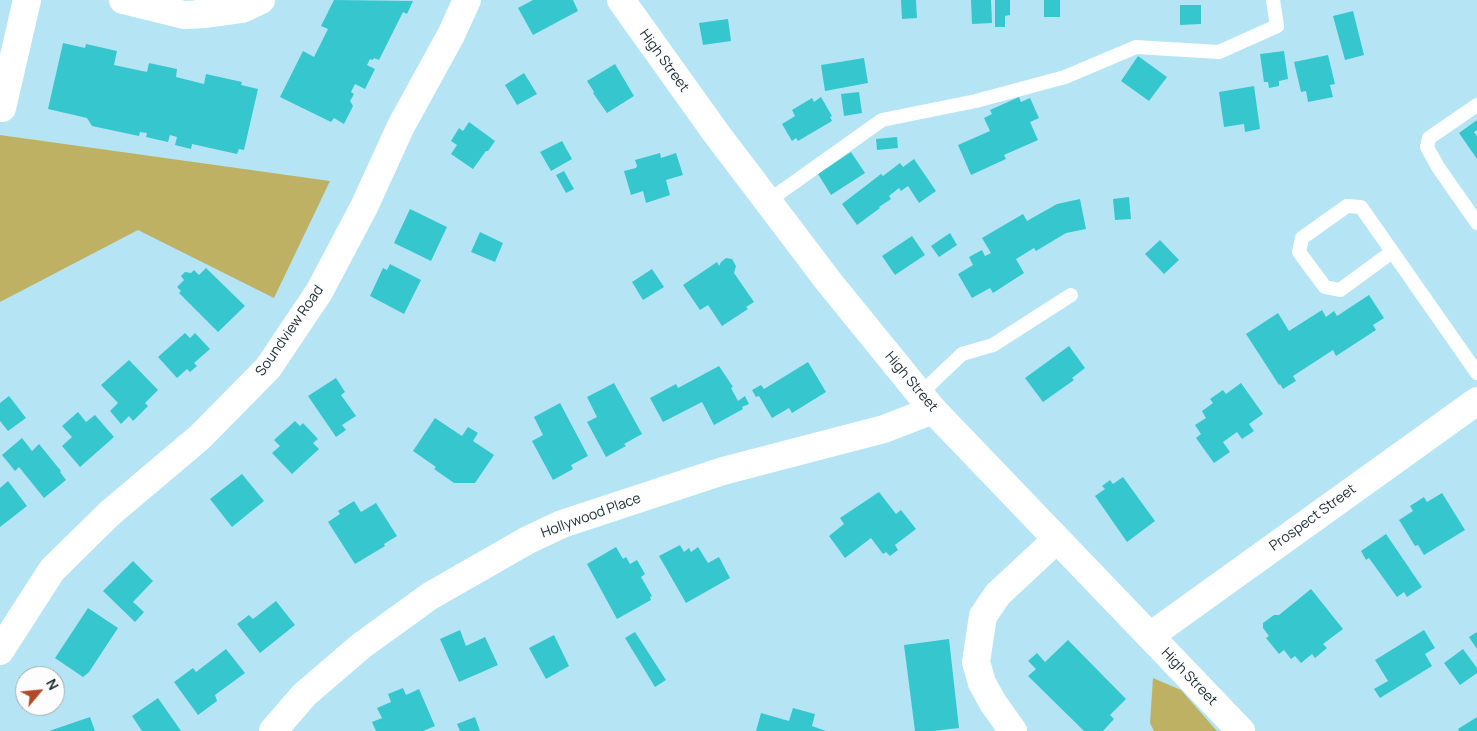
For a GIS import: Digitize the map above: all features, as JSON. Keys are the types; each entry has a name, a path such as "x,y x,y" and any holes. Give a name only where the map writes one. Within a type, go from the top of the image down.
{"street":[{"path":"2,108 27,0"},
{"path":"123,0 184,15 207,7 242,9 261,0"},
{"name":"Soundview Road","path":"0,651 52,570 110,513 200,437 268,368 319,292 364,207 401,126 451,35 467,0"},
{"name":"High Street","path":"621,0 716,133 829,282 926,402 1056,540 1241,731"},
{"name":"Prospect Street","path":"1150,636 1477,401"},
{"name":"Hollywood Place","path":"273,731 304,695 368,640 430,596 528,540 562,524 723,471 884,429 926,402"},
{"path":"1013,731 993,704 982,683 976,662 983,616 998,594 1056,540"}],"lane":[{"path":"768,201 882,120 976,101 1065,77 1136,47 1219,52 1277,26 1273,0"},
{"path":"1477,105 1429,138 1427,147 1438,167 1477,223"},
{"path":"1392,252 1340,290 1325,287 1299,252 1302,238 1347,206 1361,207 1477,372"},
{"path":"926,402 962,354 993,345 1071,295"}],"shaded area":[{"path":"0,135 330,181 274,298 138,230 0,302"},
{"path":"1153,678 1181,690 1217,731 1154,731 1150,723"}],"building":[{"path":"334,0 413,1 407,14 403,12 379,60 370,59 367,65 375,69 365,89 355,84 351,92 354,94 350,101 353,106 344,124 334,118 331,122 280,97 303,51 314,57 328,29 321,26"},
{"path":"533,0 573,0 578,11 533,35 518,8"},
{"path":"901,0 916,0 917,18 902,19"},
{"path":"971,0 991,0 992,23 972,24"},
{"path":"995,0 1010,0 1010,15 1005,16 1005,27 995,27"},
{"path":"1044,0 1060,0 1060,17 1044,17"},
{"path":"1180,5 1201,5 1201,24 1180,25"},
{"path":"1353,11 1364,55 1345,60 1333,16"},
{"path":"728,19 731,41 703,45 699,23"},
{"path":"63,43 85,48 86,44 117,51 114,65 147,72 149,63 177,69 176,77 204,84 206,74 242,82 241,85 258,89 244,150 239,149 237,154 192,144 191,149 175,145 177,137 170,135 168,142 146,137 147,133 140,132 139,136 92,126 87,118 48,109"},
{"path":"1284,51 1288,79 1279,81 1279,86 1269,88 1268,82 1264,82 1260,54"},
{"path":"1328,55 1335,84 1330,85 1333,97 1308,102 1306,91 1301,92 1294,62"},
{"path":"1138,56 1167,77 1149,101 1121,81"},
{"path":"864,58 868,83 825,91 821,65"},
{"path":"615,64 634,96 607,113 587,81"},
{"path":"524,73 537,94 517,105 505,85"},
{"path":"1254,86 1260,129 1245,132 1244,124 1224,127 1219,92"},
{"path":"859,92 862,113 844,116 841,94"},
{"path":"821,97 832,116 830,117 832,121 798,141 796,138 792,141 782,124 795,116 792,110 812,98 814,102"},
{"path":"1019,97 1021,102 1030,98 1039,118 1030,122 1038,140 1004,155 1006,159 971,175 958,145 990,131 984,118 992,114 990,110"},
{"path":"1477,120 1477,130 1474,132 1477,136 1477,159 1459,133"},
{"path":"469,122 495,141 473,169 451,154 457,145 451,141 459,128 463,131"},
{"path":"897,137 898,148 877,150 876,139"},
{"path":"562,141 572,159 551,171 540,152"},
{"path":"851,152 865,173 831,195 818,174"},
{"path":"660,153 661,158 676,153 683,175 666,180 670,195 646,203 643,191 631,195 624,171 636,168 635,160"},
{"path":"914,159 936,191 919,203 908,186 901,191 899,188 889,196 891,199 857,225 842,204 881,174 883,176 900,163 903,167"},
{"path":"564,171 574,189 566,193 556,175"},
{"path":"1129,197 1131,219 1115,220 1113,199"},
{"path":"1080,199 1086,229 1066,233 1036,251 1034,248 1016,259 1024,273 993,293 990,288 972,298 958,274 973,265 969,257 982,250 985,256 991,253 982,238 1023,214 1027,221 1057,204"},
{"path":"410,209 447,227 431,261 394,243"},
{"path":"480,232 503,243 495,262 471,252"},
{"path":"950,233 957,245 939,257 931,246"},
{"path":"912,236 925,255 895,275 882,256"},
{"path":"1160,240 1179,260 1164,274 1145,254"},
{"path":"726,258 732,259 736,266 734,273 754,302 746,307 748,309 722,326 708,305 700,310 683,285 717,262 719,266"},
{"path":"390,264 421,280 404,314 370,296 383,268 387,270"},
{"path":"206,268 245,306 218,332 179,293 181,291 177,287 184,280 181,276 185,272 191,273 194,270 199,275"},
{"path":"652,269 664,287 643,300 632,282"},
{"path":"1369,295 1384,318 1373,325 1376,330 1336,356 1333,350 1293,376 1296,381 1283,389 1246,334 1278,313 1289,331 1322,310 1326,317 1334,311 1337,316"},
{"path":"185,333 190,338 195,333 210,349 194,363 197,366 190,372 187,369 177,378 158,357"},
{"path":"1069,346 1085,368 1072,378 1074,380 1043,402 1025,378"},
{"path":"129,360 158,390 145,403 148,406 133,421 129,416 121,424 110,411 118,403 101,385"},
{"path":"808,362 826,392 792,413 789,408 772,418 759,396 756,397 752,390 761,385 764,389"},
{"path":"719,366 733,387 731,388 738,401 745,396 749,404 714,425 702,402 663,422 650,398 676,384 678,388"},
{"path":"336,378 345,392 341,395 356,416 342,425 346,430 336,437 308,396"},
{"path":"614,383 642,434 606,457 587,422 597,417 587,397"},
{"path":"1241,383 1263,414 1249,424 1254,431 1242,439 1237,432 1223,442 1230,452 1214,463 1196,438 1201,434 1195,425 1206,418 1202,411 1213,403 1210,399 1223,390 1226,394"},
{"path":"9,396 26,418 8,431 0,421 0,403"},
{"path":"560,403 588,456 571,465 573,469 553,480 532,441 543,435 534,417"},
{"path":"78,412 86,422 95,415 114,437 80,467 62,446 72,437 62,426"},
{"path":"435,418 462,436 468,427 478,433 473,441 494,455 475,483 454,483 434,469 436,467 413,451"},
{"path":"295,421 300,426 303,423 318,439 313,443 319,449 292,474 272,453 280,446 274,440"},
{"path":"22,438 32,451 39,444 66,480 44,498 19,467 15,471 2,455"},
{"path":"242,474 264,501 232,527 210,499"},
{"path":"1123,477 1155,521 1127,542 1095,496 1105,489 1102,486 1110,480 1113,484"},
{"path":"8,481 27,506 0,527 0,488"},
{"path":"879,492 896,514 901,510 916,529 895,545 898,550 890,556 886,552 883,554 871,538 845,558 829,536 844,524 840,518"},
{"path":"1442,493 1465,530 1424,555 1418,545 1415,546 1399,520 1413,511 1410,506 1424,497 1427,502"},
{"path":"354,501 361,512 376,503 397,536 384,544 385,546 355,564 328,522 340,514 338,511"},
{"path":"1386,534 1422,587 1407,597 1404,592 1397,597 1369,558 1366,560 1361,551"},
{"path":"680,545 684,552 689,548 691,552 698,547 708,563 719,557 730,578 686,603 659,556"},
{"path":"616,547 623,559 626,557 630,564 637,560 645,574 641,577 652,596 650,597 651,600 617,619 587,564"},
{"path":"133,561 153,581 133,602 144,612 135,622 103,591"},
{"path":"1311,589 1343,629 1323,644 1327,648 1315,658 1312,654 1301,663 1295,656 1291,659 1284,650 1279,654 1266,638 1269,636 1263,628 1263,623 1274,615 1279,615"},
{"path":"276,601 295,625 260,653 237,624 249,615 253,619"},
{"path":"88,608 118,628 89,672 83,677 55,658"},
{"path":"460,630 466,646 485,637 498,665 459,682 440,639"},
{"path":"1424,630 1435,648 1425,654 1432,666 1380,698 1374,689 1388,681 1375,660"},
{"path":"635,632 666,680 655,687 625,638"},
{"path":"1477,632 1477,649 1469,637"},
{"path":"554,635 569,666 546,679 529,648"},
{"path":"949,639 959,728 915,731 904,645"},
{"path":"1068,640 1126,699 1110,715 1114,719 1103,731 1084,731 1028,676 1036,669 1028,661 1037,653 1045,662"},
{"path":"226,649 245,673 215,695 217,701 198,715 174,682 193,668 196,672"},
{"path":"1463,649 1477,668 1477,673 1460,685 1444,663"},
{"path":"403,688 406,695 419,689 435,726 423,731 376,731 372,722 382,718 377,708 391,702 388,694"},
{"path":"158,698 181,731 142,731 132,716"},
{"path":"793,708 815,714 812,726 826,731 756,731 761,713 789,721"},
{"path":"90,717 95,731 49,731"},
{"path":"475,717 480,731 460,731 457,724"},
{"path":"1477,717 1477,731 1459,731 1458,729"}]}
